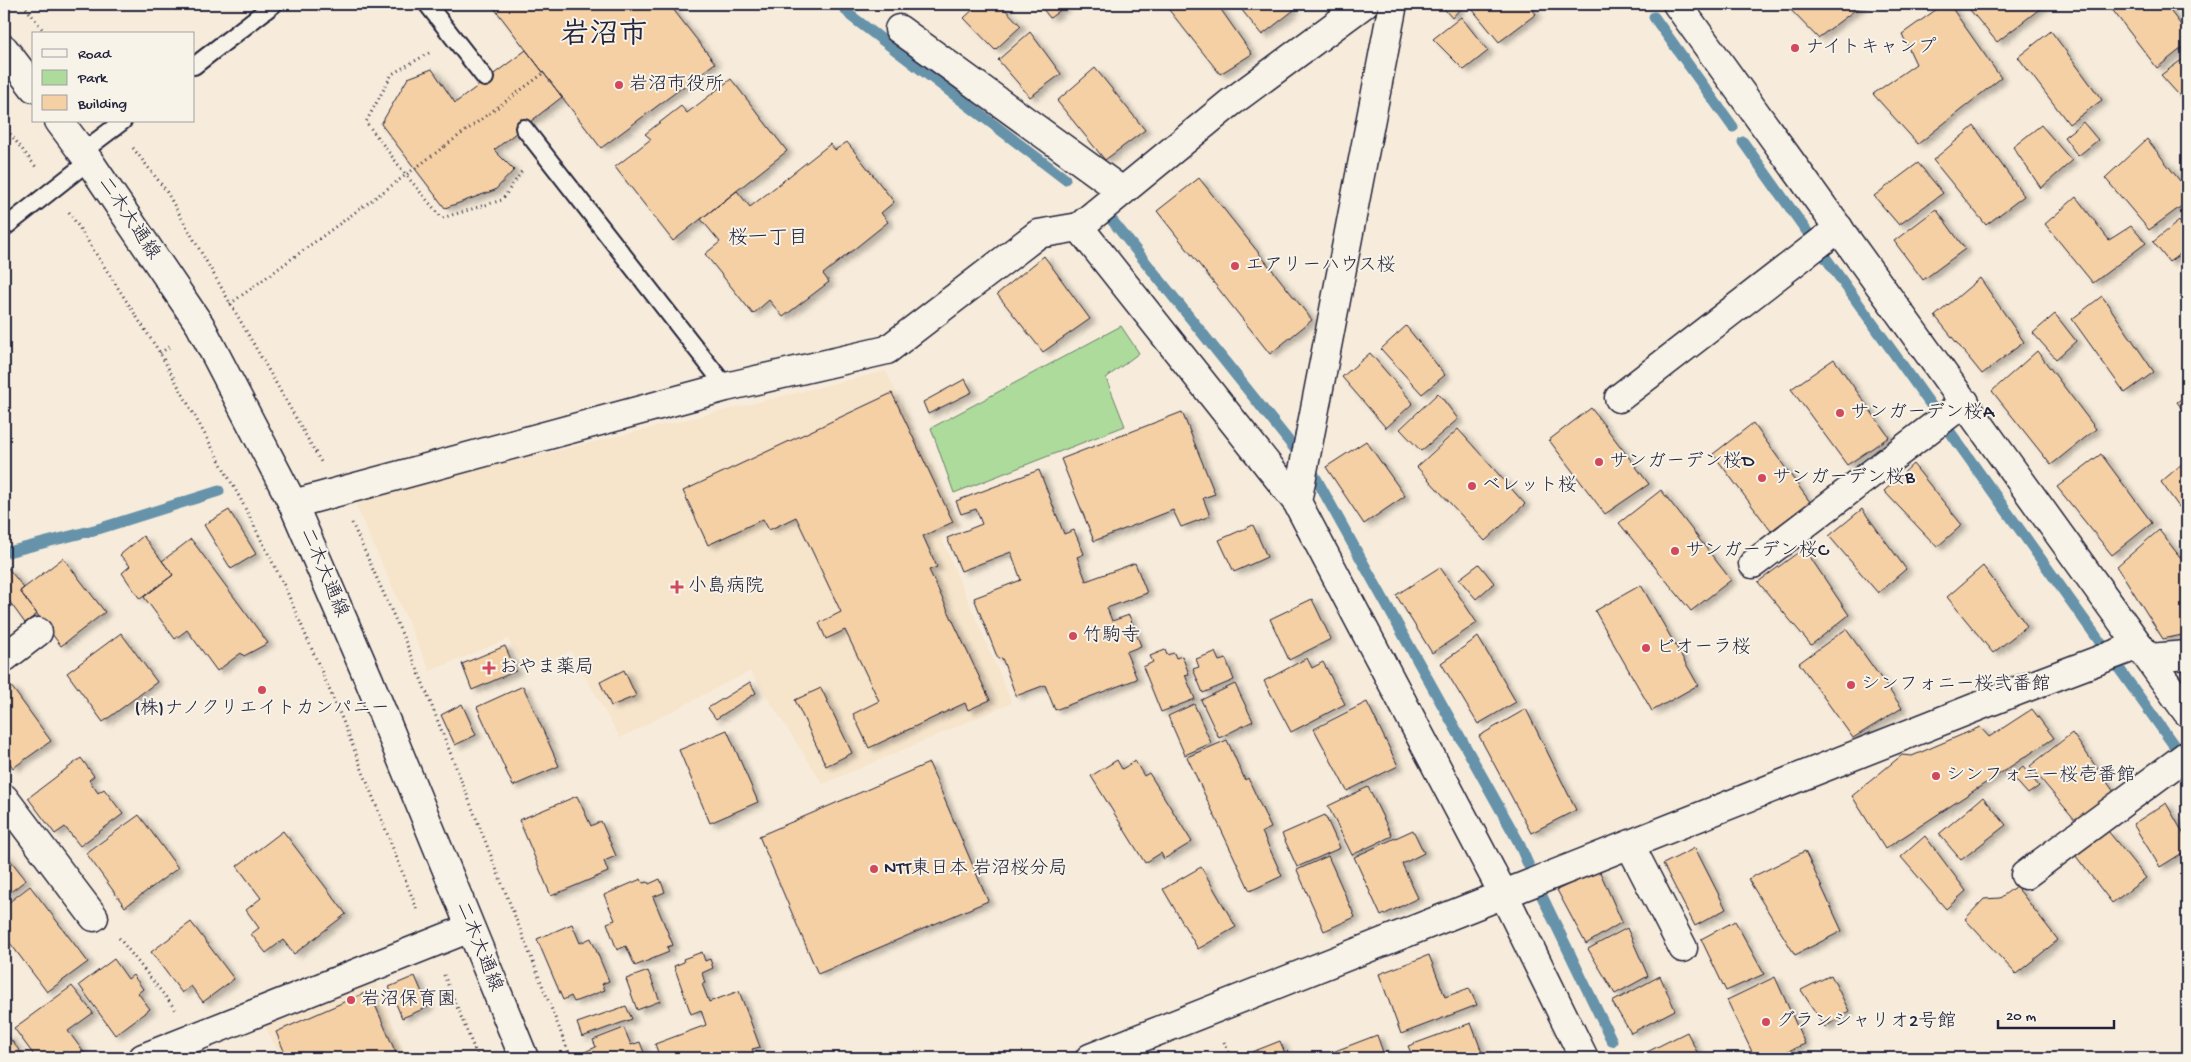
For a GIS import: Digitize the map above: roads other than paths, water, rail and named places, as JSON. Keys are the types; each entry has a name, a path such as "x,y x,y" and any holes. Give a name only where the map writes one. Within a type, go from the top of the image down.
{"street":[{"path":"294,504 726,387 887,350 1038,234 1079,227 1230,104 1364,4"},
{"path":"1296,502 1393,4"},
{"path":"1678,4 1824,239 1949,414 2126,654 2187,712"},
{"path":"899,28 1122,191"},
{"path":"4,49 32,85"},
{"name":"二木大通線","path":"60,122 86,156 200,325 294,504 369,680 524,1058"},
{"path":"1079,227 1296,502 1504,895 1584,1058"},
{"path":"1618,398 1824,239"},
{"path":"1753,564 1949,414"},
{"path":"4,658 38,632"},
{"path":"1090,1058 1630,845 2126,654 2187,655"},
{"path":"2025,875 2181,760"},
{"path":"4,798 94,917"},
{"path":"1630,845 1683,948"},
{"path":"143,1058 470,928"}],"lane":[{"path":"195,65 274,4"},
{"path":"427,4 485,78"},
{"path":"4,228 53,189 122,122"},
{"path":"524,128 726,387"}],"waterway":[{"path":"841,4 851,16 1065,179"},
{"path":"1654,17 1733,127"},
{"path":"1743,142 2183,758"},
{"path":"1107,214 1295,449"},
{"path":"1312,471 1518,841 1531,871"},
{"path":"4,553 98,529 219,491"},
{"path":"1541,894 1612,1041"}],"place":[{"name":"ナイトキャンプ","path":"1795,48"},
{"name":"岩沼市役所","path":"619,85"},
{"name":"エアリーハウス桜","path":"1235,266"},
{"name":"サンガーデン桜A","path":"1840,413"},
{"name":"サンガーデン桜D","path":"1599,462"},
{"name":"サンガーデン桜B","path":"1762,478"},
{"name":"ベレット桜","path":"1472,486"},
{"name":"サンガーデン桜C","path":"1675,551"},
{"name":"小島病院","path":"677,587"},
{"name":"竹駒寺","path":"1073,636"},
{"name":"ビオーラ桜","path":"1646,648"},
{"name":"おやま薬局","path":"489,668"},
{"name":"シンフォニー桜弐番館","path":"1851,685"},
{"name":"(株)ナノクリエイトカンパニー","path":"262,690"},
{"name":"シンフォニー桜壱番館","path":"1936,776"},
{"name":"NTT東日本 岩沼桜分局","path":"874,869"},
{"name":"岩沼保育園","path":"351,1000"},
{"name":"グランシャリオ2号館","path":"1766,1022"}],"district":[{"name":"岩沼市","path":"604,37"},
{"name":"桜一丁目","path":"768,239"}]}
